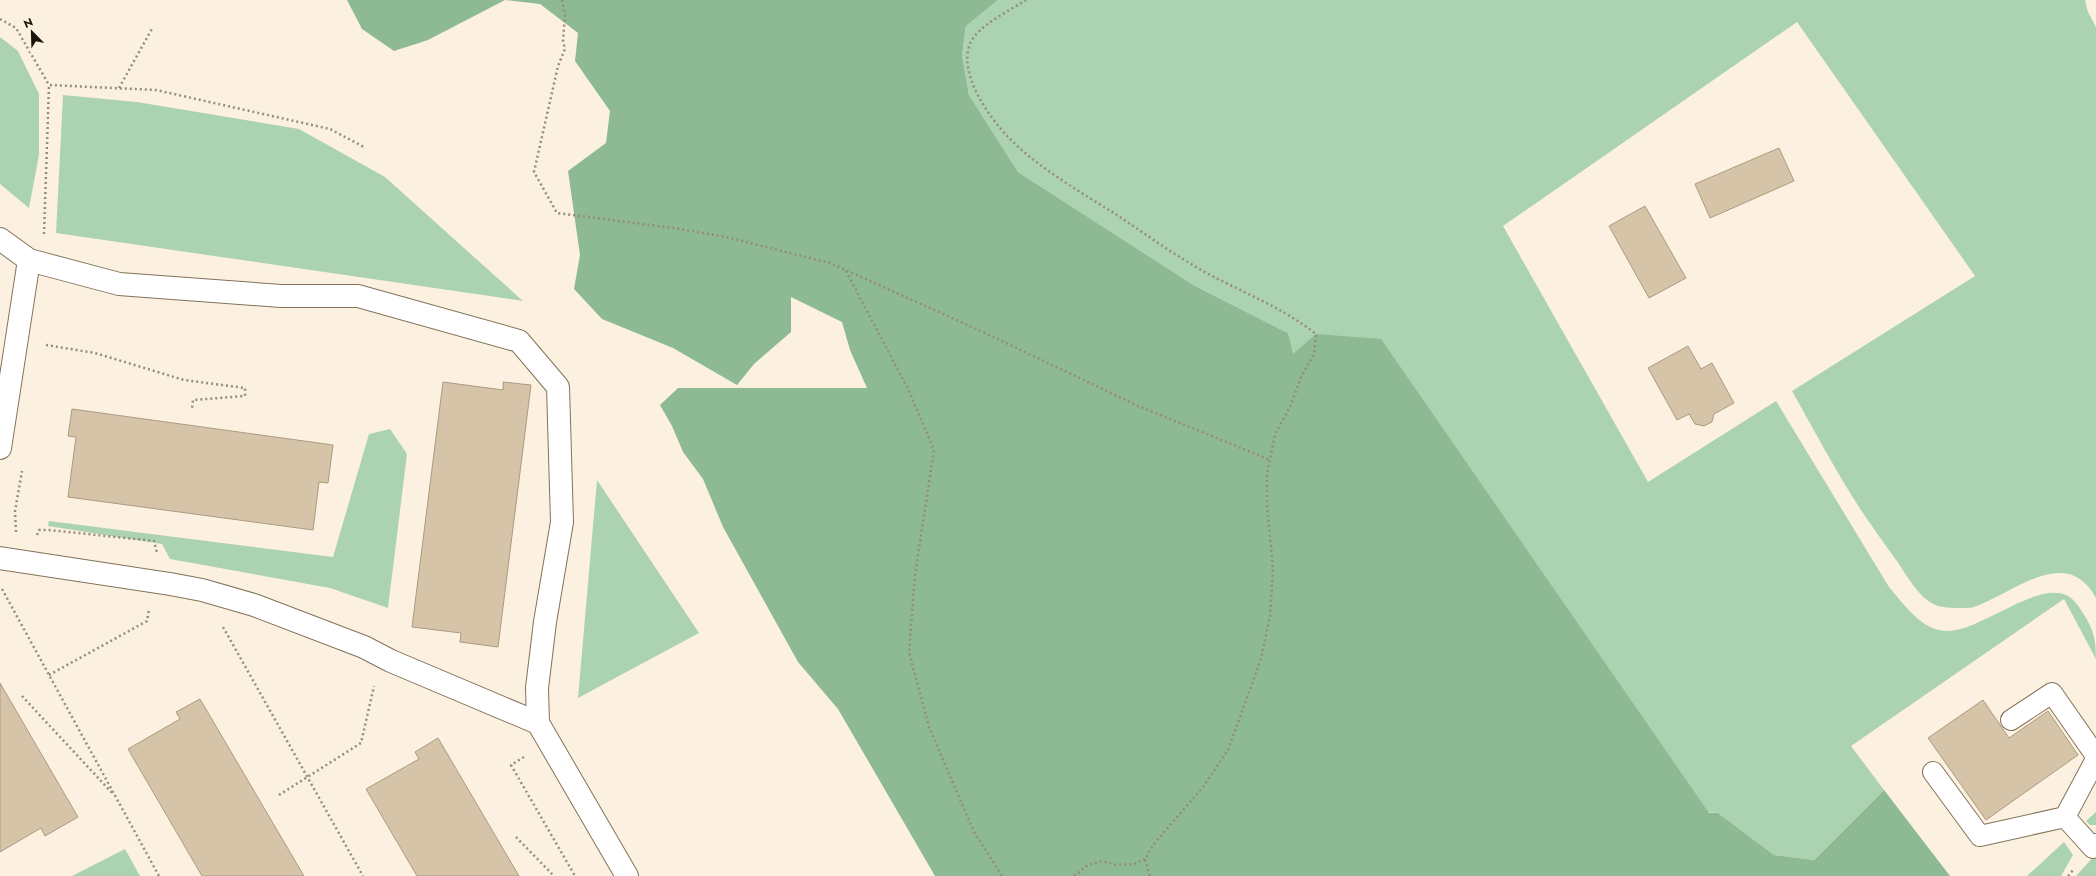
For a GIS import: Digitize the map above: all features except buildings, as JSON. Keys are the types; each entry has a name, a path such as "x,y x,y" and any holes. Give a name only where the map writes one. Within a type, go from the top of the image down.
{"street":[{"path":"0,239 29,260 119,284 282,296 358,296 519,341 558,387 562,522 545,622 537,688 538,723 627,876"},
{"path":"0,448 29,260"},
{"path":"0,558 202,590 254,605 364,647 391,661 538,723"}],"lane":[{"path":"2011,720 2052,693 2096,756"},
{"path":"1933,772 1980,836 2065,817 2096,759"},
{"path":"2065,817 2093,848 2096,844"}],"path":[{"path":"562,0 565,14 563,41 565,49 558,66 534,172 557,213 674,228 726,237 830,263 983,332 1136,405 1270,460"},
{"path":"1026,0 977,32 969,45 967,65 974,88 985,108 1009,138 1038,162 1085,195 1196,267 1298,319 1316,334 1314,354 1301,377 1291,405 1275,434 1267,475 1267,504 1273,569 1270,616 1261,659 1228,750 1203,787 1154,844 1145,859 1134,864 1116,865 1102,861 1088,865 1074,876"},
{"path":"0,19 16,28 49,85 44,240"},
{"path":"120,88 153,27"},
{"path":"49,85 156,90 330,129 364,147"},
{"path":"846,270 908,388 934,450 915,574 909,652 929,727 974,832 1002,876"},
{"path":"45,345 95,353 184,380 245,388 245,396 193,400 192,409"},
{"path":"0,585 159,876"},
{"path":"202,590 363,876"},
{"path":"49,675 147,621 150,607"},
{"path":"279,795 361,743 374,690 373,680"},
{"path":"22,696 117,798"},
{"path":"526,753 524,758 511,765 574,876"},
{"path":"516,837 554,876"},
{"path":"1145,859 1150,876"}],"green space":[{"path":"347,0 505,0 428,40 394,51 362,29"},
{"path":"505,0 998,0 966,26 962,55 969,95 1018,172 1195,286 1288,333 1293,354 1316,334 1381,339 1709,813 1718,813 1774,855 1814,860 1884,790 1950,876 935,876 838,709 798,662 723,527 703,479 683,452 672,426 660,405 678,388 867,388 850,350 842,322 791,297 791,332 754,364 737,385 673,348 602,319 574,289 580,255 568,171 606,143 610,111 575,61 578,33 540,4"},
{"path":"998,0 2085,0 2088,12 2096,27 2096,598 2084,582 2070,574 2054,573 2038,577 1989,601 1971,608 1945,607 1931,603 1918,592 1859,507 1792,391 1975,276 1797,22 1503,226 1648,482 1776,401 1889,587 1914,616 1930,627 1949,631 1977,623 2025,600 2040,595 2054,593 2066,595 2076,603 2088,622 2093,633 2096,659 2064,599 1851,746 1884,790 1814,860 1774,855 1718,813 1683,811 1327,736 1288,333 1195,286 1018,172 969,95 962,55 966,26"},
{"path":"0,37 18,51 39,94 39,155 29,208 0,184"},
{"path":"63,95 137,102 299,129 385,177 523,301 56,233"},
{"path":"390,429 407,454 388,608 330,588 170,559 162,544 48,526 49,521 333,557 369,434"},
{"path":"597,480 699,633 578,698"},
{"path":"2096,812 2096,825 2090,825 2086,821"},
{"path":"2064,842 2073,855 2061,876 2027,876"},
{"path":"125,849 140,876 72,876"},
{"path":"2096,854 2096,876 2076,876"}]}
